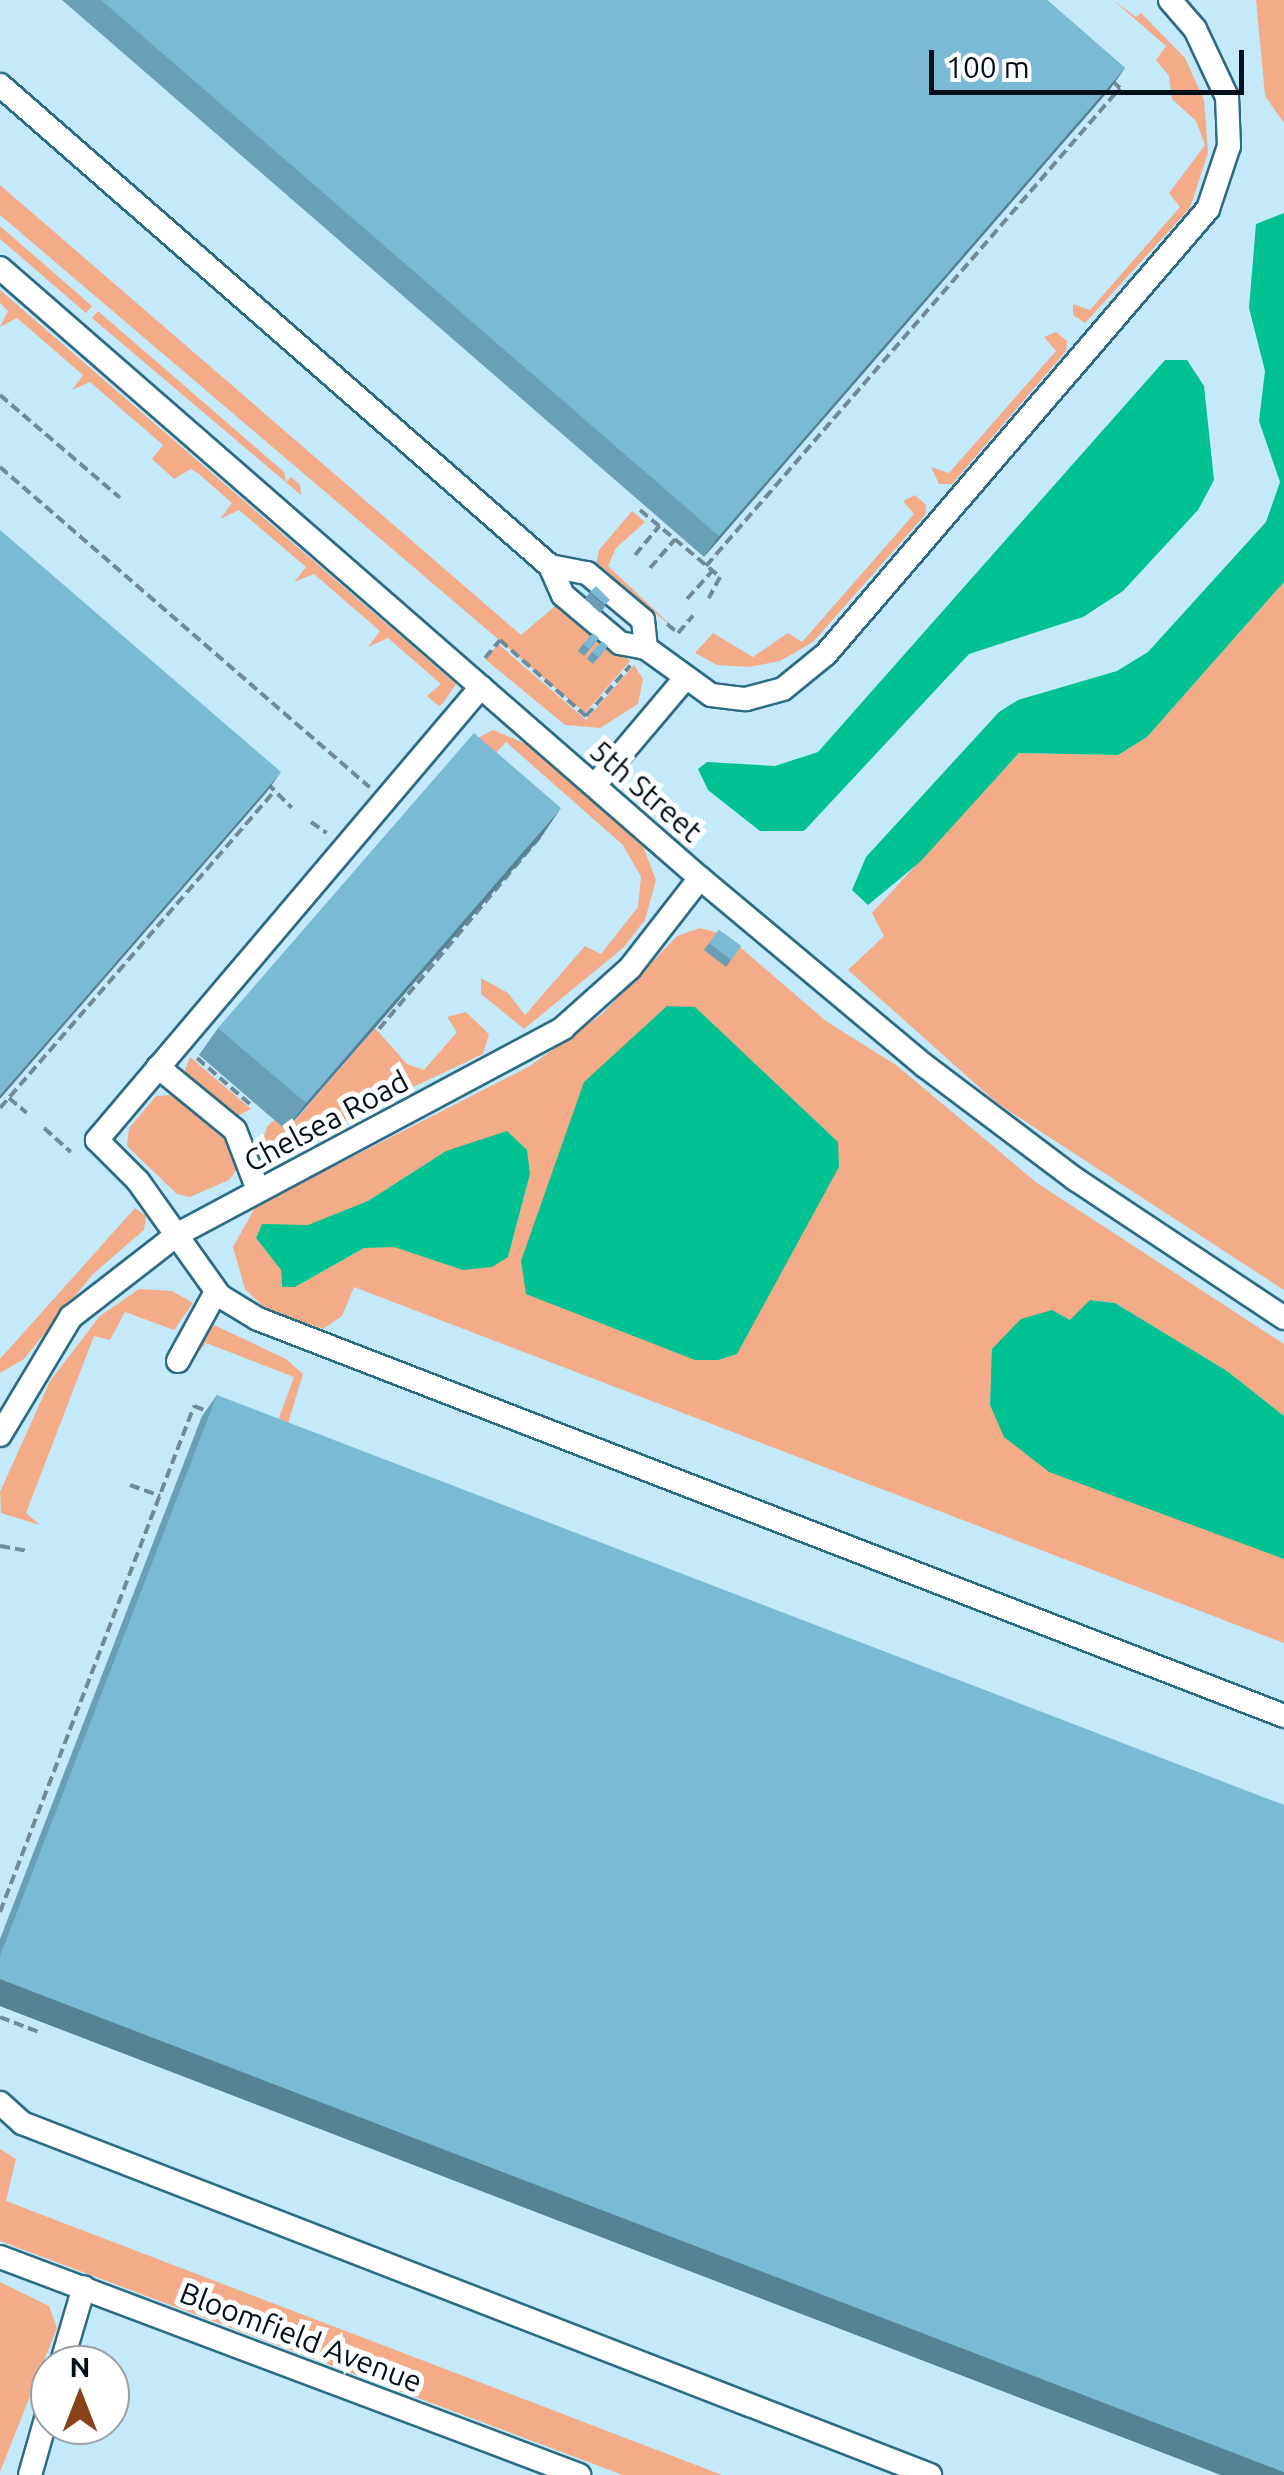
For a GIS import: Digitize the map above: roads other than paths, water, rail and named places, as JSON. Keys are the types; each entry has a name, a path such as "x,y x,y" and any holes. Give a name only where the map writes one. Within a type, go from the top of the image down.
{"street":[{"path":"0,84 550,566 574,604 620,643 711,695 746,699 783,689 826,654 1095,347 1208,209 1229,146 1220,74 1170,0"},
{"name":"5th Street","path":"0,268 700,878 986,1115 1284,1318"},
{"path":"550,566 586,574 643,620 640,655"},
{"path":"595,785 683,680"},
{"path":"481,687 97,1140 178,1234 216,1292 258,1320 1284,1716"},
{"name":"Chelsea Road","path":"3,1419 71,1317 178,1234 562,1028 630,968 700,878"},
{"path":"158,1067 235,1130 258,1190"},
{"path":"178,1361 216,1292"},
{"path":"0,2104 11,2123 930,2475"},
{"name":"Bloomfield Avenue","path":"0,2257 579,2475"},
{"path":"67,2345 84,2287"},
{"path":"30,2475 38,2445"}]}
